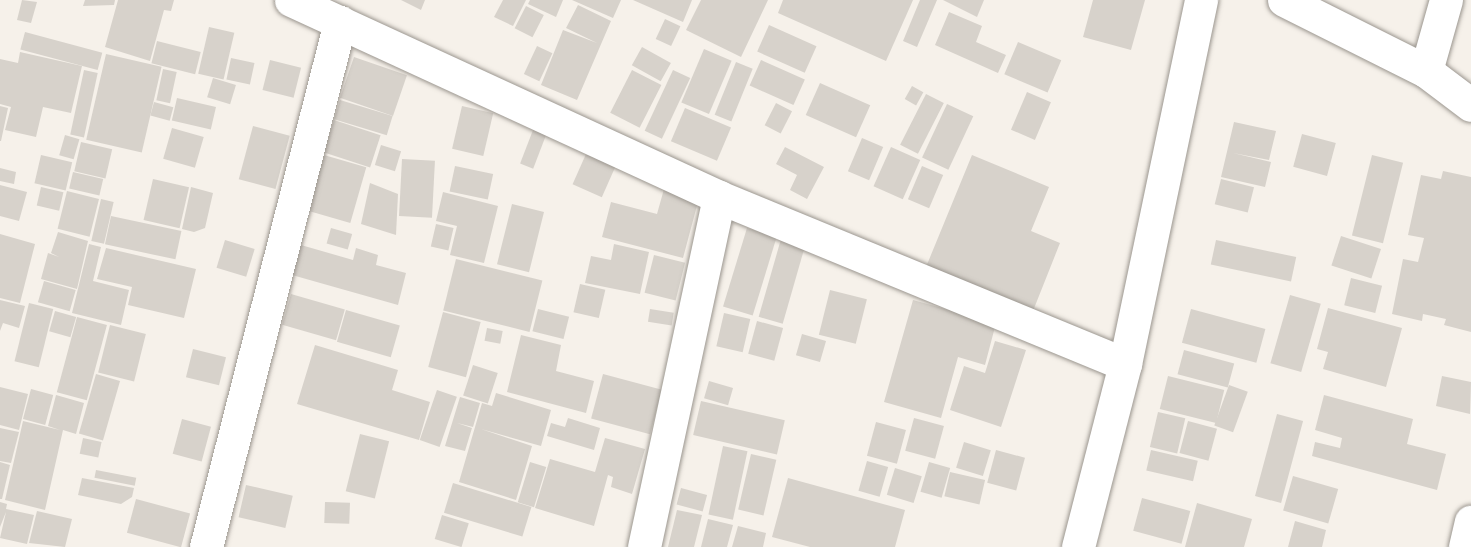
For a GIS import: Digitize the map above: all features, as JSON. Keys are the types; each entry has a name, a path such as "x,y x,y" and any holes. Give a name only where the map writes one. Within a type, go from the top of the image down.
{"street":[{"path":"291,0 719,197 1125,364"},
{"path":"1078,547 1125,364 1201,0"},
{"path":"1284,0 1426,71 1471,105"},
{"path":"1426,71 1446,0"},
{"path":"206,547 340,22"},
{"path":"644,547 719,197"},
{"path":"1465,547 1471,522"}],"building":[{"path":"22,0 37,2 31,23 17,20"},
{"path":"85,0 115,0 114,5 83,6"},
{"path":"118,0 174,0 171,11 164,10 150,61 105,47"},
{"path":"401,0 425,0 421,10"},
{"path":"503,0 526,0 513,26 494,17"},
{"path":"530,0 563,0 556,17 528,4"},
{"path":"572,0 621,0 613,18"},
{"path":"633,0 692,0 683,22"},
{"path":"701,0 768,0 741,57 686,30"},
{"path":"783,0 913,0 886,61 778,13"},
{"path":"920,0 937,0 917,47 903,41"},
{"path":"943,0 984,0 977,17"},
{"path":"1093,0 1145,0 1131,50 1083,37"},
{"path":"578,5 611,21 577,100 541,85 563,30 597,43 566,28"},
{"path":"526,6 544,15 532,37 515,28"},
{"path":"949,12 982,26 976,42 1006,55 998,73 935,45"},
{"path":"665,19 680,26 671,46 656,39"},
{"path":"769,25 817,46 805,73 757,51"},
{"path":"209,27 234,33 224,80 198,74"},
{"path":"25,32 102,53 98,70 20,49"},
{"path":"157,41 201,52 195,74 151,63"},
{"path":"1018,42 1061,60 1048,93 1004,74"},
{"path":"537,46 552,53 539,81 524,74"},
{"path":"642,47 671,63 661,81 632,65"},
{"path":"704,49 732,61 709,114 681,102"},
{"path":"20,52 82,66 71,113 43,107 36,137 5,130 11,107 0,104 0,59 18,63"},
{"path":"106,54 162,67 142,153 86,140"},
{"path":"354,57 407,75 393,116 340,98"},
{"path":"231,58 254,63 250,85 226,80"},
{"path":"270,60 301,68 294,98 263,90"},
{"path":"761,60 805,80 793,105 750,86"},
{"path":"736,62 753,69 731,122 715,115"},
{"path":"163,69 177,72 170,103 156,100"},
{"path":"84,70 98,73 84,137 70,135"},
{"path":"632,70 661,85 640,128 610,113"},
{"path":"673,70 690,78 662,139 645,131"},
{"path":"213,78 236,85 230,104 207,97"},
{"path":"820,83 870,105 856,137 806,115"},
{"path":"912,86 923,92 916,105 905,99"},
{"path":"1027,92 1051,102 1035,140 1011,130"},
{"path":"926,94 944,103 918,154 900,145"},
{"path":"177,98 216,107 211,129 172,120"},
{"path":"340,100 393,116 387,135 334,119"},
{"path":"154,102 173,107 170,121 150,116"},
{"path":"776,103 792,111 781,133 765,125"},
{"path":"947,104 973,116 948,170 922,157"},
{"path":"0,106 8,108 1,141 0,141"},
{"path":"462,106 493,113 483,156 452,149"},
{"path":"685,108 731,128 717,161 671,141"},
{"path":"334,120 381,135 370,167 323,152"},
{"path":"1234,122 1276,131 1269,160 1233,153 1271,162 1265,187 1221,177"},
{"path":"253,126 290,136 275,189 239,179"},
{"path":"172,128 204,137 195,168 163,159"},
{"path":"533,130 546,135 533,169 520,164"},
{"path":"1302,134 1336,143 1327,176 1293,167"},
{"path":"65,135 79,139 74,159 59,155"},
{"path":"862,138 883,147 869,180 848,171"},
{"path":"81,142 112,149 105,178 74,171"},
{"path":"381,145 401,151 395,171 375,165"},
{"path":"785,147 824,167 807,199 790,190 797,175 776,164"},
{"path":"891,147 920,160 903,199 874,186"},
{"path":"586,154 615,167 602,197 573,184"},
{"path":"41,155 72,162 66,190 34,183"},
{"path":"324,155 366,167 350,223 308,211"},
{"path":"972,155 1049,187 1031,231 1060,243 1033,311 926,267"},
{"path":"1372,155 1403,163 1383,243 1352,236"},
{"path":"402,159 435,161 432,218 399,216"},
{"path":"455,166 493,174 488,200 450,191"},
{"path":"922,166 943,175 929,208 908,199"},
{"path":"0,168 16,172 14,184 0,181"},
{"path":"1443,171 1471,177 1471,332 1444,325 1446,319 1423,314 1422,321 1392,314 1403,259 1418,262 1424,238 1408,235 1421,175 1441,179"},
{"path":"73,172 103,179 99,196 69,189"},
{"path":"153,179 189,187 180,228 144,220"},
{"path":"1221,179 1254,187 1248,212 1215,204"},
{"path":"370,183 398,194 396,235 361,224"},
{"path":"0,185 27,192 19,221 0,216"},
{"path":"41,187 63,192 59,211 37,206"},
{"path":"191,187 213,193 205,228 194,232 182,229"},
{"path":"664,189 699,198 683,258 602,237 611,202 657,214"},
{"path":"67,191 99,199 90,237 58,229"},
{"path":"443,192 498,206 484,263 450,255 457,226 436,221"},
{"path":"101,199 114,202 104,244 91,241"},
{"path":"512,204 544,212 529,272 497,264"},
{"path":"111,216 181,231 175,259 105,244"},
{"path":"436,224 454,228 448,250 431,246"},
{"path":"331,228 352,234 348,249 327,243"},
{"path":"747,228 777,237 753,315 723,306"},
{"path":"58,232 88,241 77,289 41,279 48,253 59,257 51,253"},
{"path":"0,234 35,244 20,303 0,298"},
{"path":"1341,236 1381,249 1371,278 1331,265"},
{"path":"781,239 805,246 783,324 759,317"},
{"path":"225,240 255,249 246,277 217,268"},
{"path":"1216,240 1296,257 1291,282 1211,264"},
{"path":"89,244 101,247 93,281 129,290 121,325 72,313"},
{"path":"614,244 649,252 640,294 585,283 591,256 611,260"},
{"path":"301,245 353,260 356,248 378,255 376,265 406,273 398,305 292,275"},
{"path":"106,248 196,269 184,318 128,305 132,287 97,279"},
{"path":"654,255 685,263 676,301 645,293"},
{"path":"456,259 542,281 530,332 443,310"},
{"path":"1351,278 1382,286 1375,313 1344,305"},
{"path":"44,281 76,290 70,311 38,302"},
{"path":"580,284 605,290 599,318 573,312"},
{"path":"830,290 867,299 856,344 819,335"},
{"path":"291,294 345,309 336,340 282,325"},
{"path":"1290,295 1321,304 1301,372 1270,363"},
{"path":"0,300 25,306 19,328 3,323 0,331"},
{"path":"913,300 996,323 985,365 958,357 941,418 884,402"},
{"path":"29,303 53,309 39,367 14,361"},
{"path":"1328,308 1402,328 1386,387 1323,369 1328,352 1317,349"},
{"path":"538,309 569,317 563,339 532,331"},
{"path":"650,309 674,313 672,326 648,322"},
{"path":"1191,309 1265,329 1256,363 1182,343"},
{"path":"346,310 400,325 391,357 337,342"},
{"path":"55,311 76,317 70,337 49,331"},
{"path":"443,312 481,322 466,377 428,367"},
{"path":"724,313 750,319 743,352 716,346"},
{"path":"77,317 107,325 87,400 57,392"},
{"path":"757,321 783,328 774,361 748,354"},
{"path":"110,325 146,334 134,381 98,373"},
{"path":"487,328 503,331 500,344 485,341"},
{"path":"802,334 826,341 820,362 796,355"},
{"path":"521,335 561,345 556,371 594,381 586,413 507,392"},
{"path":"995,341 1026,350 1001,427 950,410 964,366 985,373"},
{"path":"315,345 398,370 392,390 430,402 419,440 297,404"},
{"path":"193,349 226,357 219,385 186,377"},
{"path":"1184,350 1234,363 1228,388 1178,374"},
{"path":"473,365 498,373 488,403 463,395"},
{"path":"96,374 120,381 103,440 79,434"},
{"path":"603,374 662,390 650,434 591,418"},
{"path":"1168,376 1224,390 1216,423 1160,409"},
{"path":"1442,376 1471,382 1470,414 1436,406"},
{"path":"709,381 733,388 728,405 704,398"},
{"path":"1229,385 1248,392 1233,432 1214,425"},
{"path":"0,387 28,394 19,430 0,425"},
{"path":"31,389 53,395 45,425 23,419"},
{"path":"437,390 457,397 440,447 420,440"},
{"path":"496,393 551,410 541,446 481,429 532,446 516,500 459,482 482,403 492,406"},
{"path":"56,395 84,403 76,434 63,430 45,510 5,500 23,421 60,430 48,426"},
{"path":"1324,395 1413,419 1407,444 1446,454 1437,490 1312,456 1315,442 1340,448 1342,438 1315,430"},
{"path":"460,397 480,403 473,427 457,423 472,428 465,451 445,446"},
{"path":"701,401 785,420 777,454 693,435"},
{"path":"1158,412 1185,418 1177,453 1150,447"},
{"path":"1277,414 1303,421 1281,503 1255,496"},
{"path":"568,418 600,428 594,450 547,436 551,423 565,427"},
{"path":"914,418 944,426 935,459 905,451"},
{"path":"182,419 211,427 202,462 173,454"},
{"path":"1188,421 1217,429 1208,461 1179,453"},
{"path":"876,422 906,430 897,464 867,456"},
{"path":"0,428 19,432 11,463 0,461"},
{"path":"360,434 389,441 375,499 346,491"},
{"path":"83,438 102,442 98,458 80,454"},
{"path":"605,438 645,449 632,494 611,487 613,477 608,475 594,526 535,508 550,459 595,472"},
{"path":"964,442 991,450 983,476 956,468"},
{"path":"723,446 747,451 733,520 708,514"},
{"path":"996,450 1025,458 1016,491 987,483"},
{"path":"1151,450 1198,461 1193,481 1146,470"},
{"path":"751,454 776,460 764,515 738,510"},
{"path":"867,461 888,467 880,497 858,491"},
{"path":"0,462 10,465 2,499 0,499"},
{"path":"530,462 546,467 534,507 518,502"},
{"path":"929,462 950,468 942,498 920,492"},
{"path":"895,468 922,476 914,503 887,495"},
{"path":"96,470 136,478 135,486 94,478"},
{"path":"950,472 985,480 979,504 944,496"},
{"path":"1293,476 1338,489 1328,524 1283,511"},
{"path":"82,478 134,488 132,497 121,504 78,495"},
{"path":"788,478 905,510 895,547 810,547 772,537"},
{"path":"453,483 531,507 522,537 444,513"},
{"path":"246,485 293,496 285,528 239,517"},
{"path":"681,488 707,495 703,511 677,504"},
{"path":"1142,498 1190,511 1181,544 1133,531"},
{"path":"136,499 190,513 181,547 127,533"},
{"path":"0,502 7,504 6,509 34,515 27,544 0,538 6,512 0,527"},
{"path":"325,502 350,503 349,524 324,523"},
{"path":"1197,503 1252,519 1244,547 1185,547"},
{"path":"677,510 702,515 694,547 668,547"},
{"path":"37,511 72,519 65,547 29,543"},
{"path":"442,515 469,523 461,547 435,539"},
{"path":"708,519 733,525 727,547 701,547"},
{"path":"1295,521 1326,530 1322,547 1288,547"},
{"path":"738,526 766,533 763,547 732,547"}]}
